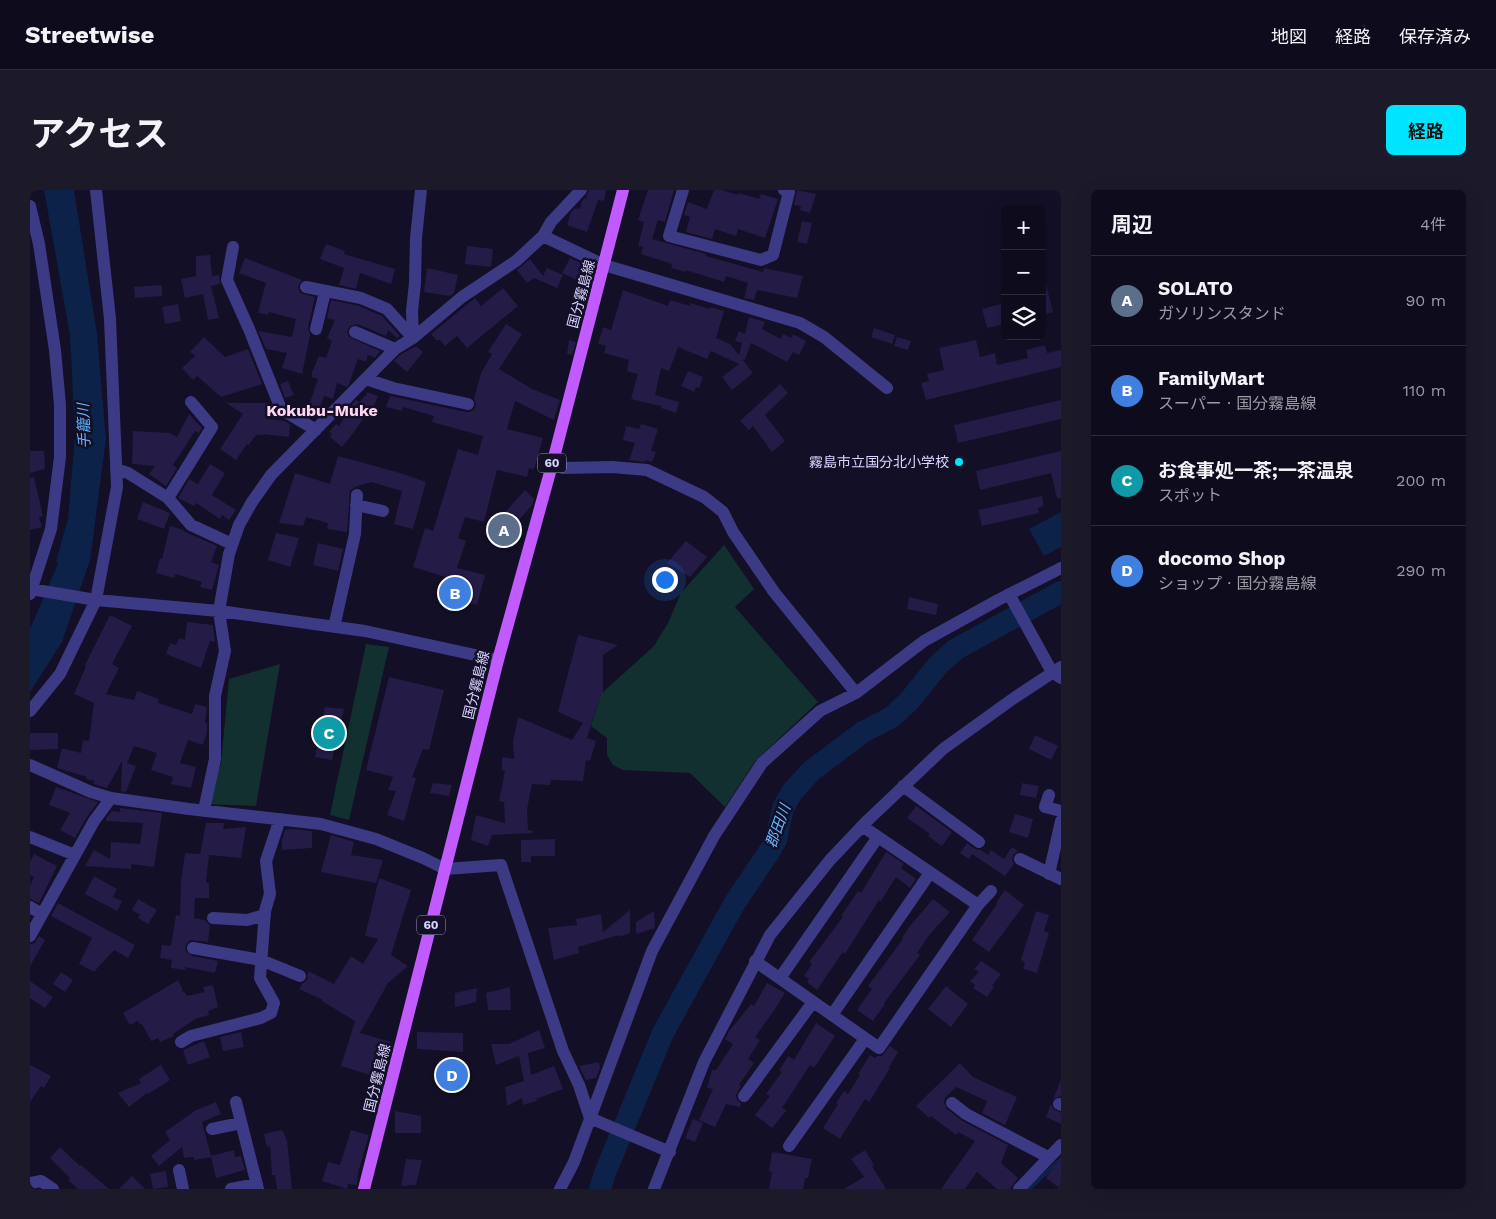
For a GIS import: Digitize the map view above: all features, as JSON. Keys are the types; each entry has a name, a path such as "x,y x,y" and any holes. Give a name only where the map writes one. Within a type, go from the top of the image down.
{"main road":[{"name":"国分霧島線","path":"364,1189 498,660 552,465 623,190"}],"street":[{"path":"30,711 60,674 96,600 117,487 110,318 96,190"},
{"path":"413,338 412,311 416,283 416,238 421,190"},
{"path":"204,810 215,760 215,696 225,651 219,611 229,554 243,518 261,488 277,468 395,349 413,338 462,297 516,261 543,236 551,222 581,190"},
{"path":"683,190 669,236 761,260 773,255 789,192 784,190"},
{"path":"30,206 39,244 55,350 60,405 60,456 51,529 31,591 96,600 219,611 365,631 498,660"},
{"path":"543,236 604,265 800,323 824,337 887,388"},
{"path":"233,247 227,280 250,329 281,409 316,430"},
{"path":"306,286 325,292 361,298 388,309 413,338"},
{"path":"316,329 325,292"},
{"path":"355,332 395,349"},
{"path":"366,379 393,388 468,404"},
{"path":"168,498 212,427 191,402"},
{"path":"552,465 563,468 612,467 648,470 704,497 723,512 733,532 774,592 856,693"},
{"path":"116,469 128,473 168,498 191,526 232,544"},
{"path":"334,627 355,534 356,500 383,511"},
{"path":"560,1189 574,1162 652,951 714,836 762,763 820,710 856,693 924,642 1061,568"},
{"path":"654,1189 704,1062 755,961 776,927 830,860 862,826 942,749 1056,671 1010,597"},
{"path":"30,765 91,792 111,798 320,824 376,839 445,868 501,865 563,1051 579,1085 590,1118 670,1152"},
{"path":"903,786 979,842"},
{"path":"1049,795 1045,807 1061,812"},
{"path":"30,936 94,821 111,798"},
{"path":"181,1042 191,1036 261,1018 271,1013 274,1003 260,978 265,915 270,894 266,861 280,819"},
{"path":"1020,859 1055,877 1061,821"},
{"path":"862,826 978,905"},
{"path":"30,837 75,855"},
{"path":"780,978 878,837"},
{"path":"832,1015 930,873"},
{"path":"755,961 879,1048 978,905 991,891"},
{"path":"30,907 42,914"},
{"path":"213,918 247,920 265,915"},
{"path":"193,948 261,960 300,976"},
{"path":"744,1096 814,1002"},
{"path":"789,1146 865,1039"},
{"path":"231,1189 258,1187 236,1102"},
{"path":"952,1103 966,1114 1057,1151 1026,1185"},
{"path":"212,1129 241,1123"},
{"path":"180,1170 183,1189"},
{"path":"30,1183 41,1181 53,1189"}],"green space":[{"path":"724,545 754,589 735,607 818,702 756,760 725,807 690,773 623,770 613,765 607,755 607,738 591,726 601,694 654,646 668,623 681,593"},
{"path":"366,644 389,647 349,820 330,815"},
{"path":"280,664 256,806 204,804 221,763 229,679"}],"water":[{"name":"手籠川","path":"44,190 74,190 97,334 106,439 90,560 62,642 30,692 30,629 58,564 56,561 68,519 75,436 70,335"},
{"path":"1061,512 1061,547 1044,556 1029,529"}],"building":[{"path":"589,190 606,190 604,201 598,200 587,232 567,225 571,212 575,208 580,209 585,198 589,199 586,197"},
{"path":"648,190 674,190 665,222 658,220 652,239 763,272 764,268 803,276 797,298 757,290 754,300 744,298 748,283 726,276 724,282 686,270 686,272 671,268 672,264 641,254 643,247 638,246 644,222 638,220"},
{"path":"714,190 722,190 738,195 739,193 759,199 761,194 778,199 765,238 738,229 736,236 715,229 712,239 686,232 690,217 684,215 688,202 707,209"},
{"path":"797,190 816,194 810,213 800,210 801,206 794,205"},
{"path":"802,221 812,223 807,244 797,242"},
{"path":"326,244 345,251 344,254 395,269 391,284 360,273 356,289 339,285 344,268 320,259"},
{"path":"467,246 493,249 491,267 465,264"},
{"path":"210,255 212,276 219,275 220,284 211,286 219,318 208,320 203,294 185,298 181,279 196,276 196,256"},
{"path":"245,258 302,280 298,286 300,293 315,297 308,327 310,335 302,374 282,368 287,353 266,349 258,331 292,337 296,319 269,312 268,315 258,313 266,283 239,273"},
{"path":"570,258 594,269 587,285 562,273"},
{"path":"530,259 543,276 547,268 563,275 557,288 534,278 527,283 517,270"},
{"path":"427,268 458,275 454,293 450,296 424,292"},
{"path":"1046,284 1053,312 1046,314"},
{"path":"162,285 162,296 135,298 134,287"},
{"path":"503,288 518,306 467,348 457,336 445,346 431,334 475,298 481,306"},
{"path":"623,290 668,306 670,300 690,306 690,303 724,311 716,338 730,344 739,355 742,343 735,341 739,331 745,334 749,317 765,322 762,329 781,339 783,334 791,338 793,334 806,341 799,355 793,352 787,362 751,343 745,360 742,359 753,373 732,390 722,377 739,364 711,351 707,359 678,347 669,371 661,368 655,395 679,402 676,413 661,408 661,406 631,399 638,374 627,371 629,360 604,353 606,346 598,344 603,327 611,330"},
{"path":"331,300 359,306 382,316 400,336 397,338 388,330 386,336 358,324 350,326 347,332 349,337 380,351 375,358 368,355 366,362 358,359 347,387 337,383 333,399 324,396 316,418 306,414 318,379 312,377 312,372 319,356 326,358 332,341 327,338 335,320 327,318"},
{"path":"178,304 181,321 165,324 162,307"},
{"path":"1001,304 1001,325 987,328 982,309"},
{"path":"506,324 522,334 499,369 532,389 560,400 554,420 515,401 507,429 543,438 534,469 529,468 527,477 497,470 484,522 465,517 458,538 466,541 457,568 485,575 477,605 455,600 459,581 413,567 425,528 433,531 458,449 478,455 483,436 432,422 434,416 403,407 402,411 386,407 390,396 466,412 474,410 476,405 474,399 481,373 492,354 488,352"},
{"path":"874,328 895,335 892,344 871,337"},
{"path":"204,337 225,357 248,349 262,384 221,397 197,376 193,380 182,368 195,356 190,352"},
{"path":"897,337 911,341 908,350 894,346"},
{"path":"569,340 576,342 572,355 567,354"},
{"path":"976,340 980,357 995,353 997,365 1028,358 1026,350 1045,345 1047,353 1061,350 1061,367 926,400 921,383 929,381 927,374 944,370 939,348"},
{"path":"416,346 423,352 407,372 394,361 400,355"},
{"path":"688,371 703,377 699,388 696,387 694,392 681,386"},
{"path":"288,381 294,395 285,398 280,384"},
{"path":"780,384 788,393 765,415 785,441 772,452 753,426 749,430 740,421"},
{"path":"367,392 378,396 372,411 369,410 342,447 330,437 332,434 329,432 336,424 339,426 353,403 356,400 360,402"},
{"path":"1061,400 1061,419 958,443 954,425"},
{"path":"226,403 267,403 267,419 285,421 290,424 289,437 256,435 236,460 220,449 243,414"},
{"path":"189,414 202,428 199,433 195,431 173,465 177,468 166,486 149,474 155,466 132,464 133,431 170,433 177,437"},
{"path":"641,424 658,429 651,451 656,452 652,462 629,460 635,443 623,440 626,426 639,429"},
{"path":"30,451 44,451 45,469 30,473"},
{"path":"1061,451 1061,498 1057,498 1051,473 980,490 976,471"},
{"path":"338,456 426,482 413,529 394,524 402,491 371,482 355,487 350,491 347,532 327,529 328,523 306,517 303,526 279,523 295,473 330,484"},
{"path":"210,464 225,473 212,495 236,510 229,520 222,515 220,519 196,503 194,506 178,498 189,479 198,484"},
{"path":"34,477 43,516 39,517 42,527 30,530 30,478"},
{"path":"525,490 534,499 532,505 502,540 490,529"},
{"path":"1042,496 1044,506 1038,508 1039,513 982,526 978,510"},
{"path":"143,502 170,513 164,529 137,519"},
{"path":"170,526 184,530 217,546 211,562 219,565 212,590 200,587 202,582 175,574 174,578 156,573 160,558 162,559"},
{"path":"276,533 299,538 290,567 268,560"},
{"path":"686,541 707,557 690,577 667,563"},
{"path":"318,543 343,549 338,571 313,565"},
{"path":"909,597 938,604 936,615 907,609"},
{"path":"110,615 132,626 112,664 119,668 106,694 134,700 137,691 159,699 158,703 192,714 195,704 207,707 205,723 207,723 207,732 203,745 188,740 180,763 196,767 191,788 171,784 173,777 151,770 157,753 134,746 127,763 136,766 126,792 121,791 122,761 107,788 93,784 95,781 86,779 87,777 57,768 62,748 81,753 83,740 89,741 94,703 74,694 85,665"},
{"path":"187,622 213,625 215,642 210,641 201,668 166,654 170,643 176,645 179,638 185,640"},
{"path":"578,635 618,645 603,655 603,692 587,738 596,741 590,761 586,760 583,781 551,780 550,785 532,784 527,809 528,830 533,831 533,833 492,835 488,846 471,840 476,815 505,823 504,802 499,801 505,771 502,770 502,757 514,759 513,741 518,717 572,740 583,723 558,712"},
{"path":"389,677 444,690 429,750 423,749 412,777 416,778 404,821 387,815 396,791 388,790 393,777 366,770"},
{"path":"325,707 344,709 332,760 315,757"},
{"path":"30,733 58,733 58,749 30,750"},
{"path":"1035,735 1058,746 1051,760 1029,749"},
{"path":"433,783 452,785 449,796 430,793"},
{"path":"1022,783 1039,786 1036,798 1020,795"},
{"path":"56,787 98,802 75,838 60,830 70,813 49,805"},
{"path":"916,806 952,832 942,846 928,836 930,834 907,818"},
{"path":"120,808 162,813 154,867 131,864 131,869 85,866 94,850 110,859 111,842 140,844 143,823 106,821 106,818 112,811 120,812"},
{"path":"1015,814 1033,819 1028,838 1009,832"},
{"path":"206,823 224,823 223,829 246,827 241,858 209,855 206,883 209,883 209,898 195,898 194,918 205,920 210,926 208,942 191,940 187,943 185,950 192,956 218,961 215,973 185,967 185,970 171,968 172,960 160,958 162,945 171,946 176,915 180,916 181,881 185,853 200,854"},
{"path":"285,830 312,831 312,848 282,850"},
{"path":"331,835 354,842 351,855 383,860 376,883 321,872"},
{"path":"555,839 555,856 531,856 531,862 521,862 521,840"},
{"path":"967,843 988,855 991,850 1004,859 1012,847 1018,851 1013,855 1012,860 1014,864 1005,876 972,854 969,859 960,853"},
{"path":"886,852 904,864 901,868 916,879 910,888 896,877 845,954 843,952 817,990 807,982 809,979 804,976 812,964 809,962 843,917 841,916 858,891 861,893"},
{"path":"34,854 57,866 39,903 30,899 30,886 34,877 30,875 30,862"},
{"path":"94,876 117,889 113,897 122,901 117,911 85,894"},
{"path":"379,878 411,890 391,955 408,966 388,983 360,1033 391,1042 380,1078 341,1066 355,1021 323,1000 299,989 307,980 308,971 334,984 351,956 363,964 378,939 365,936"},
{"path":"1005,890 1024,905 989,952 972,940"},
{"path":"138,899 157,910 148,924 138,918 140,915 132,910"},
{"path":"933,899 950,912 930,934 917,953 920,955 873,1021 857,1010 872,989 868,986 903,939 909,927"},
{"path":"58,903 135,945 128,958 114,950 94,972 79,964 92,938 51,916"},
{"path":"630,910 630,933 578,947 579,953 554,960 548,928 577,925 576,919 601,914 603,932"},
{"path":"654,911 655,928 636,934 636,922"},
{"path":"1036,911 1049,915 1044,931 1049,933 1037,973 1023,969 1025,962 1021,960"},
{"path":"39,936 45,940 30,966 30,944 35,943"},
{"path":"981,961 1001,974 987,997 973,988 975,985 970,981 979,972 974,969"},
{"path":"61,972 73,980 65,992 53,984"},
{"path":"178,980 182,992 184,991 187,996 205,992 203,987 213,985 218,1007 208,1011 209,1015 195,1019 173,1034 174,1036 160,1042 158,1038 151,1041 142,1024 138,1021 130,1025 123,1013"},
{"path":"30,981 53,997 45,1008 30,998"},
{"path":"767,983 785,993 755,1037 760,1040 748,1059 754,1063 739,1085 741,1086 736,1095 737,1100 741,1103 740,1107 726,1104 715,1127 699,1120 713,1089 707,1088 712,1070 716,1070 733,1044 725,1039 730,1030 751,1004 754,1006"},
{"path":"946,986 968,1004 951,1027 928,1009"},
{"path":"510,987 511,1010 488,1010 486,993"},
{"path":"477,988 476,1002 455,1007 455,993"},
{"path":"816,1023 835,1036 814,1068 810,1065 782,1108 787,1110 772,1128 755,1115 770,1096 766,1094 782,1072 779,1071 788,1056 794,1060"},
{"path":"539,1030 545,1048 528,1053 531,1075 554,1066 563,1089 536,1099 537,1101 523,1105 522,1098 507,1106 505,1087 524,1081 519,1056 496,1065 491,1044 509,1044"},
{"path":"241,1032 244,1047 223,1051 220,1037"},
{"path":"417,1032 463,1033 463,1052 417,1049"},
{"path":"204,1041 210,1057 188,1065 183,1050"},
{"path":"890,1046 898,1052 890,1068 869,1102 865,1099 840,1139 823,1128 844,1091 848,1094 870,1055 875,1058 882,1056"},
{"path":"599,1062 600,1068 596,1078 586,1080 579,1066"},
{"path":"960,1063 973,1077 1017,1097 1005,1125 982,1113 987,1101 956,1087 945,1098 944,1102 947,1109 961,1120 1008,1145 1001,1163 1018,1178 1010,1189 997,1189 977,1172 965,1189 941,1189 975,1141 958,1132 956,1135 931,1116 929,1118 916,1106"},
{"path":"30,1065 51,1076 44,1088 41,1086 30,1102"},
{"path":"161,1065 170,1080 147,1093 129,1107 118,1093 141,1083 139,1079"},
{"path":"1061,1080 1061,1096 1053,1099"},
{"path":"216,1102 221,1114 202,1122 211,1156 234,1150 235,1157 241,1156 245,1170 216,1178 211,1157 194,1160 194,1157 184,1158 182,1147 159,1166 151,1156 170,1140 165,1132 196,1110"},
{"path":"1051,1104 1053,1109 1061,1113 1061,1124 1046,1117"},
{"path":"395,1111 421,1116 421,1133 395,1133"},
{"path":"693,1119 703,1123 695,1142 685,1138"},
{"path":"282,1130 287,1140 292,1189 277,1189 275,1175 272,1175 270,1146 267,1147 264,1134"},
{"path":"351,1130 369,1135 358,1173 357,1185 348,1184 347,1189 322,1181 328,1162 340,1165"},
{"path":"60,1147 109,1189 78,1189 50,1158"},
{"path":"865,1150 886,1189 844,1189 864,1177 851,1159"},
{"path":"772,1152 812,1159 808,1178 805,1178 803,1189 769,1189 772,1172 769,1171"},
{"path":"1061,1157 1061,1189 1046,1178"},
{"path":"406,1159 422,1160 416,1185 401,1186"},
{"path":"166,1171 168,1187 153,1189 150,1174"},
{"path":"132,1176 145,1189 119,1189"}],"waterway":[{"name":"郡田川","path":"600,1189 663,1033 734,904 776,840 783,808 792,792 811,771 863,732 892,717 909,701 939,664 956,649 1061,592"},
{"path":"1029,1189 1061,1159"}],"place":[{"name":"霧島市立国分北小学校","path":"959,462"},
{"name":"SOLATO","path":"504,530"},
{"name":"FamilyMart","path":"455,593"},
{"name":"お食事処一茶;一茶温泉","path":"329,733"},
{"name":"docomo Shop","path":"452,1075"}],"district":[{"name":"Kokubu-Muke","path":"322,410"}]}
